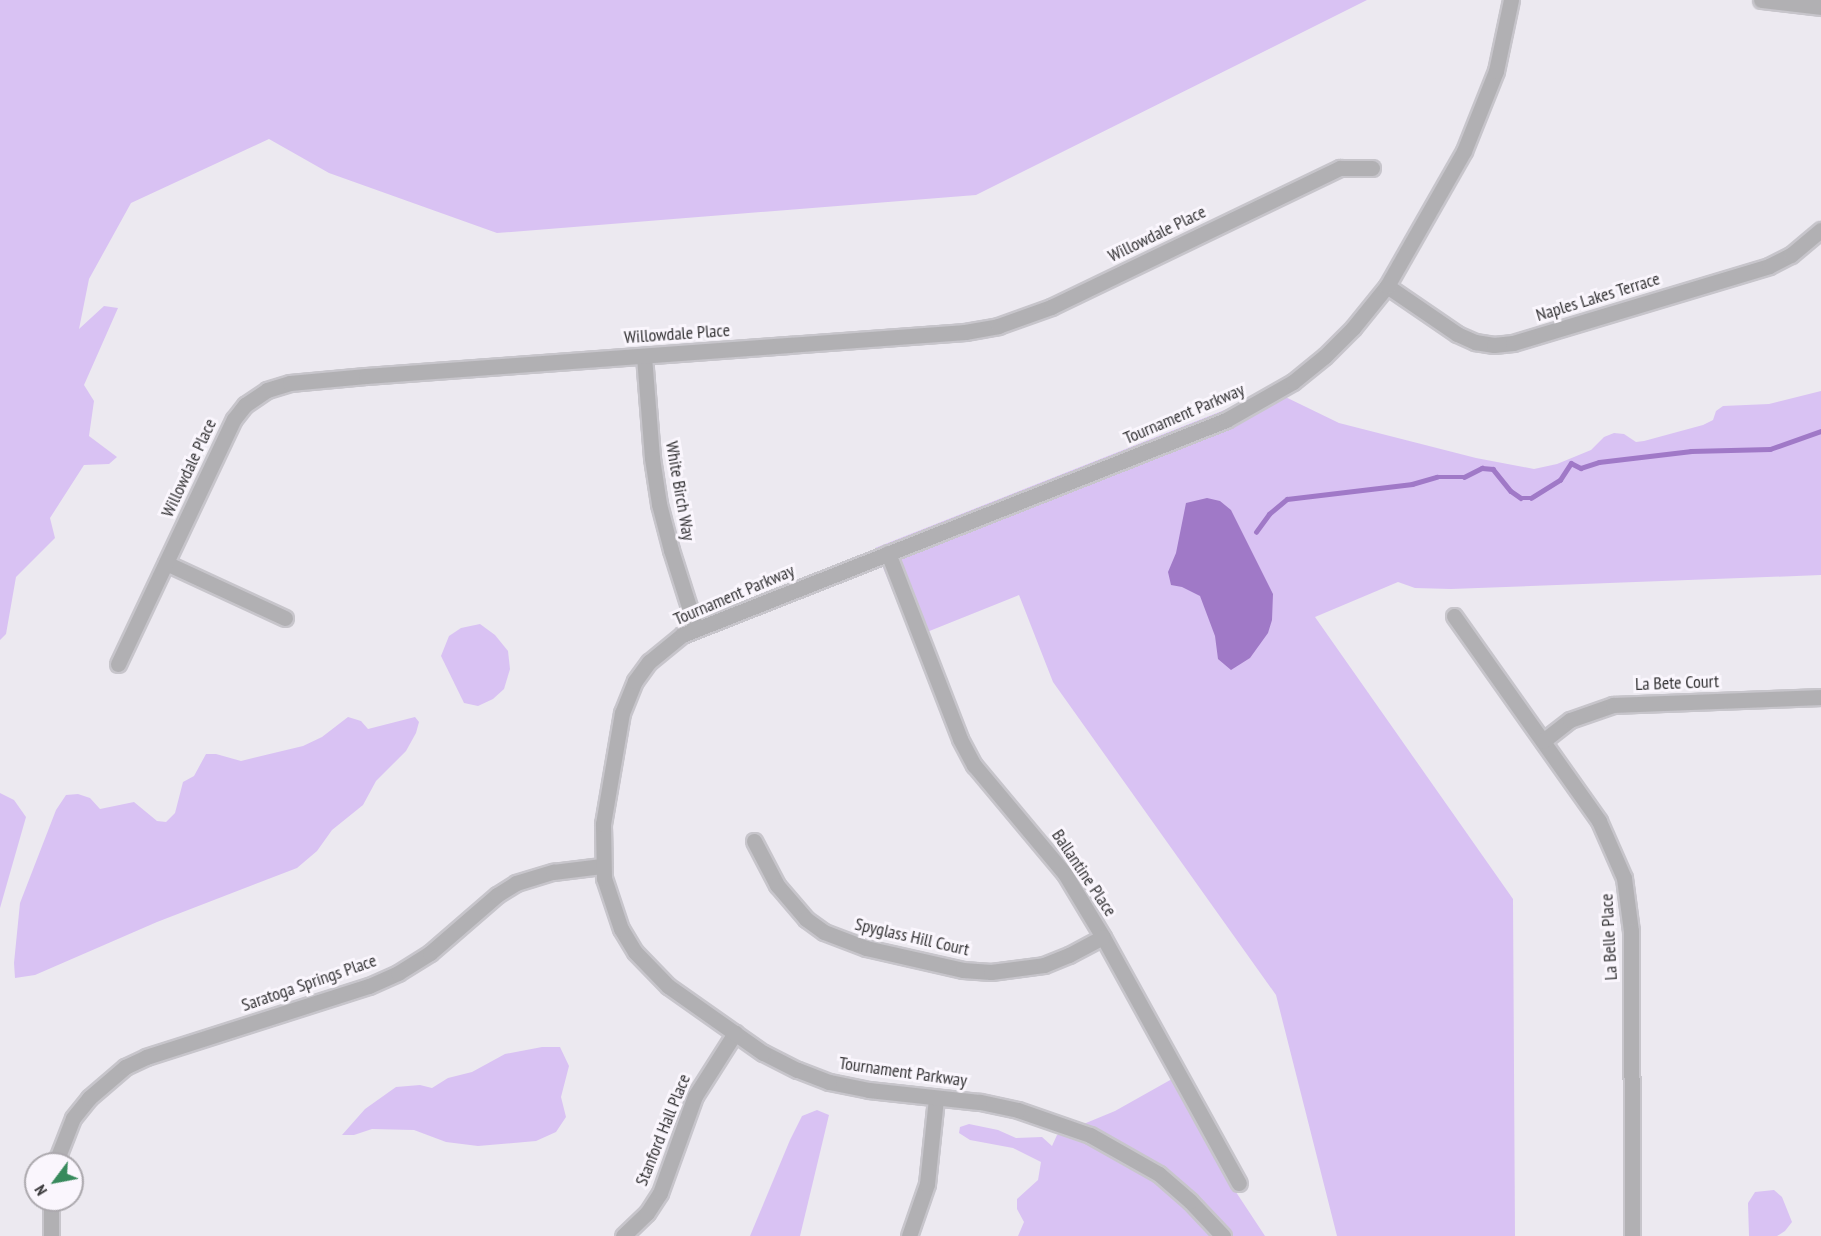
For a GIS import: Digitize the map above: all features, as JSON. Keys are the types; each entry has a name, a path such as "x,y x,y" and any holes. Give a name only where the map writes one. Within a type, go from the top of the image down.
{"street":[{"name":"Tournament Parkway","path":"1223,1236 1190,1201 1159,1174 1090,1135 1018,1110 869,1090 829,1082 771,1057 668,986 635,952 621,929 610,904 602,866 603,824 626,698 635,681 656,655 682,635 1226,420 1261,402 1325,356 1353,328 1387,286 1464,151 1482,111 1496,71 1511,0"},
{"path":"1761,0 1821,7"},
{"name":"Willowdale Place","path":"118,664 234,419 245,405 267,390 301,382 965,332 998,326 1052,307 1340,168 1372,168"},
{"name":"Naples Lakes Terrace","path":"1387,286 1457,334 1475,342 1494,345 1513,343 1769,266 1791,255 1821,230"},
{"name":"White Birch Way","path":"644,356 652,458 660,504 671,550 696,629"},
{"name":"Ballantine Place","path":"888,554 960,738 974,765 992,789 1053,858 1103,937 1239,1183"},
{"path":"166,563 285,618"},
{"name":"La Belle Place","path":"1454,616 1599,821 1617,859 1629,902 1632,1236"},
{"name":"La Bete Court","path":"1543,741 1570,720 1613,705 1821,697"},
{"name":"Spyglass Hill Court","path":"754,841 777,885 798,911 824,932 866,948 963,970 991,972 1044,964 1070,955 1103,937"},
{"name":"Saratoga Springs Place","path":"60,1152 74,1118 89,1098 125,1067 146,1057 369,986 398,973 430,953 496,895 516,883 545,874 602,866"},
{"name":"Stanford Hall Place","path":"623,1236 647,1213 660,1193 695,1096 735,1033"},
{"path":"909,1236 927,1184 936,1098"},
{"path":"51,1212 51,1236"}],"shaded area":[{"path":"0,0 1367,0 976,195 497,233 329,173 269,139 131,203 89,279 79,329 104,306 118,308 84,385 94,401 89,436 117,457 109,464 84,465 50,518 55,538 16,577 6,634 0,640"},
{"path":"1267,388 1339,423 1476,458 1534,469 1557,464 1591,450 1604,437 1614,433 1624,434 1636,442 1644,441 1703,425 1713,420 1716,411 1723,406 1769,404 1821,391 1821,575 1451,589 1415,588 1398,582 1315,617 1513,899 1515,1236 1337,1236 1276,995 1053,682 1019,595 912,638 875,548 1232,407"},
{"path":"1207,498 1220,501 1231,510 1273,594 1272,620 1268,633 1250,658 1231,670 1218,659 1215,636 1200,596 1182,587 1171,585 1168,572 1176,553 1186,503"},
{"path":"480,624 495,635 508,651 510,669 504,689 493,699 478,706 464,703 441,656 449,636 461,628"},
{"path":"348,717 361,721 368,729 415,717 419,722 406,751 376,781 363,805 332,830 317,851 297,868 157,922 35,975 15,978 14,963 20,903 56,810 66,795 78,794 90,798 100,809 134,802 157,821 166,822 175,813 183,782 194,776 206,754 216,754 241,761 303,746 322,737"},
{"path":"0,793 14,800 26,817 0,908"},
{"path":"542,1047 560,1047 569,1066 561,1097 566,1117 556,1132 536,1141 478,1146 446,1142 414,1130 372,1129 354,1135 342,1135 365,1109 396,1087 420,1085 432,1088 448,1078 472,1072 505,1054"},
{"path":"1172,1079 1232,1186 1265,1236 1018,1236 1024,1222 1017,1209 1017,1199 1038,1180 1041,1162 1013,1148 970,1140 959,1133 960,1127 969,1124 998,1130 1016,1138 1042,1137 1052,1146 1057,1135 1115,1111"},
{"path":"817,1110 829,1115 800,1236 750,1236 802,1116"},
{"path":"1774,1190 1782,1197 1792,1222 1785,1231 1777,1236 1749,1236 1748,1203 1755,1192"}],"waterway":[{"path":"1256,532 1269,514 1287,499 1412,484 1437,477 1464,477 1482,468 1493,469 1511,491 1521,498 1531,498 1560,480 1571,463 1581,468 1599,462 1691,451 1770,449 1821,431"}]}
